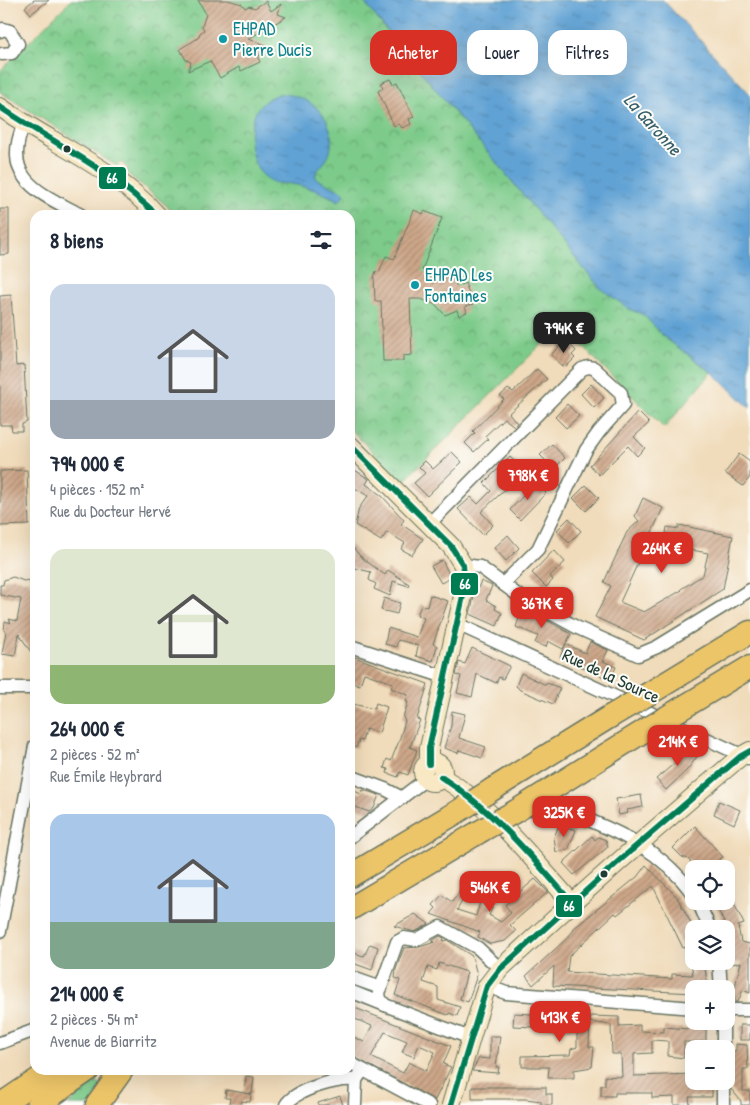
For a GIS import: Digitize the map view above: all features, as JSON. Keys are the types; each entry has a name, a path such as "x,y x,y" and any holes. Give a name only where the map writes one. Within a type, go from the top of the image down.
{"highway":[{"path":"355,873 750,632"},
{"path":"355,906 516,811 750,667"},
{"path":"0,1091 30,1071"},
{"path":"0,1104 44,1075"},
{"path":"38,1105 81,1075"},
{"path":"97,1105 118,1075"}],"street":[{"path":"0,31 3,29 10,31 18,44 12,53 1,54"},
{"path":"0,107 24,124 116,180 152,210"},
{"path":"24,124 12,142 10,166 20,182 72,210"},
{"path":"429,524 582,369 594,368 621,394 623,405 586,450 538,549 503,584"},
{"path":"355,450 458,554 463,566 465,580 429,748 432,773"},
{"path":"463,566 480,566 519,596 578,628 638,655 648,653 750,590"},
{"name":"Rue de la Source","path":"456,626 466,628 747,755"},
{"path":"355,648 445,677"},
{"path":"0,688 30,688"},
{"path":"451,1105 487,986 500,969 639,843 747,755"},
{"path":"0,931 30,772"},
{"path":"355,833 432,773"},
{"path":"432,773 461,788 510,835 572,903"},
{"path":"355,778 386,789 402,798"},
{"path":"574,814 622,834 653,851 685,882"},
{"path":"385,1005 380,999 381,988 397,942 404,938 416,940 440,927 478,948 500,969"},
{"path":"355,979 381,988"},
{"path":"487,986 506,993 685,1007"},
{"path":"355,993 470,1038"},
{"path":"735,1010 750,1010"},
{"path":"0,1043 30,1032"},
{"path":"0,1054 16,1044 20,1036"},
{"path":"355,1070 359,1075 429,1105"},
{"path":"286,1105 293,1096 343,1078 359,1075"},
{"path":"355,1105 359,1075"},
{"path":"723,1090 723,1105"}],"green space":[{"path":"71,0 362,0 387,30 370,30 370,75 424,75 600,288 629,309 644,315 664,337 712,372 664,428 561,325 403,482 355,434 355,210 172,210 126,172 128,169 121,162 117,166 0,92 0,71"},
{"path":"95,1082 103,1085 91,1105 68,1105"}],"water":[{"name":"La Garonne","path":"362,0 663,0 750,94 750,408 712,372 664,337 644,315 629,309 600,288 424,75 457,75 457,30 387,30"},
{"path":"278,94 301,98 311,103 326,119 330,129 330,152 315,175 317,179 345,193 339,201 304,187 273,182 266,178 256,166 250,143 252,122 259,107 267,99"}],"building":[{"path":"34,0 49,0 31,14 25,7"},
{"name":"EHPAD Pierre Ducis","path":"198,0 228,0 242,4 245,8 249,6 255,8 266,1 271,11 281,4 278,14 286,17 248,39 266,45 258,58 260,62 241,71 239,67 220,78 210,61 188,71 191,62 186,60 180,49 198,38 204,30 202,26 206,14"},
{"path":"390,79 393,84 397,82 414,117 409,119 411,124 402,128 399,124 394,126 378,91 383,88 381,83"},
{"path":"0,209 9,209 9,254 0,255"},
{"name":"EHPAD Les Fontaines","path":"414,210 423,214 424,211 442,218 422,270 428,273 433,283 452,276 457,287 465,283 473,304 465,307 467,312 459,316 457,310 445,315 436,305 421,299 410,299 412,355 403,356 403,361 383,361 381,301 375,301 374,277 376,271 379,272 386,256 394,259"},
{"path":"11,295 16,366 24,365 27,422 22,424 22,431 12,431 11,425 0,425 0,296"},
{"path":"566,340 576,351 572,355 575,358 565,368 551,355"},
{"path":"537,369 547,379 509,413 517,423 514,426 504,418 485,436 488,439 474,452 465,443 475,433 473,431 504,399 500,396 508,389 513,392"},
{"path":"591,384 604,398 594,408 581,394"},
{"path":"567,404 579,416 566,428 555,417"},
{"path":"638,412 649,423 634,437 645,448 637,456 628,446 599,475 590,465"},
{"path":"552,444 565,458 554,469 540,455"},
{"path":"452,452 462,462 427,496 414,483 425,473 419,467 425,461 433,469"},
{"path":"739,454 750,462 750,477 743,486 725,473"},
{"path":"510,457 521,468 513,475 516,479 481,512 493,525 483,535 458,509 471,497 478,504 491,491 484,483"},
{"path":"27,470 29,525 0,526 0,471"},
{"path":"355,470 369,479 366,484 382,496 404,520 401,524 423,539 412,555 401,549 405,543 387,532 381,541 355,525 359,508 368,496 355,488"},
{"path":"536,482 546,493 520,520 510,510"},
{"path":"586,485 599,498 586,511 573,498"},
{"path":"643,498 663,508 620,602 644,612 682,590 703,575 708,553 664,545 667,527 679,529 679,525 733,536 723,589 644,640 595,617 611,586 604,582 627,532 639,521 635,516"},
{"path":"569,518 581,531 569,543 557,530"},
{"path":"508,535 519,548 506,561 494,548"},
{"path":"355,550 361,557 385,575 388,570 409,584 408,586 393,581 390,596 374,589 376,584 369,580 371,572 355,568"},
{"path":"554,550 565,562 550,576 553,580 546,587 532,573"},
{"path":"442,560 451,578 441,583 431,566"},
{"path":"13,577 24,581 29,580 30,583 30,650 19,634 15,656 2,654 6,631 4,631 5,621 11,623 9,619 17,621 21,599 0,595 0,585 3,585 4,580"},
{"path":"481,581 492,586 486,600 496,606 495,609 502,613 497,626 470,614 474,597"},
{"path":"430,595 448,601 433,644 437,646 433,661 416,656 418,646 410,643 398,640 396,647 385,644 388,628 417,637 424,618 417,615 421,605 427,607"},
{"path":"384,598 400,603 397,614 381,610"},
{"path":"523,607 571,634 563,649 548,641 546,647 535,643 538,636 516,627"},
{"path":"590,642 608,650 603,661 616,667 610,680 560,657 566,644 585,653"},
{"path":"472,648 510,666 503,679 499,677 496,683 477,674 472,697 457,693 461,676 456,675 459,662 465,664"},
{"path":"355,657 428,684 417,719 420,720 410,747 417,750 408,775 400,772 398,777 387,773 388,769 384,768 387,759 391,761 399,741 405,721 403,717 408,702 406,702 408,695 391,688 393,683 364,673 360,685 355,684"},
{"path":"521,673 546,685 547,683 560,688 553,704 520,690 516,686"},
{"path":"376,703 387,707 379,733 366,729 362,741 359,740 356,748 355,704 374,709"},
{"path":"452,711 465,714 459,738 486,747 482,758 459,750 458,753 444,748 451,726"},
{"path":"686,744 699,754 687,770 666,790 656,779 676,762 674,761"},
{"path":"363,790 379,795 374,808 369,812 355,807 355,791 361,794"},
{"path":"641,795 643,807 627,810 628,813 619,815 616,799"},
{"path":"719,801 740,810 734,824 714,814"},
{"path":"559,825 576,830 568,850 556,852 554,837"},
{"path":"695,826 723,857 718,860 689,860 682,857 673,848"},
{"path":"592,836 595,840 598,837 606,840 608,847 574,875 563,863"},
{"path":"646,865 677,897 689,920 685,920 685,947 683,948 653,886 617,915 615,913 569,956 567,972 672,979 672,974 693,975 692,970 705,970 707,980 685,980 685,993 553,986 554,966 533,985 526,976 565,940 573,929 637,877"},
{"path":"535,879 548,892 510,925 516,931 505,941 490,944 478,937 480,932 431,914 436,908 433,905 442,895 452,902 466,883 471,886 457,910 476,916 480,902 493,907 489,915 501,922 511,913 505,905"},
{"path":"735,906 744,924 738,926 741,942 750,944 750,993 743,990 738,1002 735,1002 735,987 741,962 735,963 735,920 723,920 718,910 735,910"},
{"path":"415,914 429,924 415,932 394,926"},
{"path":"440,936 444,938 443,941 447,940 472,956 477,975 468,1002 460,999 467,972 439,963 437,970 428,967 423,982 438,987 438,1000 460,1007 457,1016 449,1013 448,1015 395,995 400,980 395,978 396,969 404,948 419,947 435,942 432,941"},
{"path":"370,944 378,947 372,970 355,964 355,953 364,956"},
{"path":"355,1008 451,1046 443,1064 451,1067 435,1100 355,1058 355,1038 364,1042 372,1026 355,1019","holes":["385,1032 407,1041 402,1052 414,1057 419,1045 435,1052 426,1071 409,1062 403,1073 371,1057"]},
{"path":"551,1008 560,1009 560,1015 590,1016 589,1047 594,1047 592,1067 574,1070 574,1078 548,1078 549,1067 522,1067 522,1056 570,1055 571,1049 577,1047 577,1029 513,1026 514,1013 547,1015 547,1010"},
{"path":"591,1016 619,1017 619,1026 640,1025 640,1031 664,1032 664,1027 706,1030 706,1040 685,1040 684,1058 668,1056 668,1041 652,1040 652,1053 634,1054 634,1076 685,1074 685,1090 712,1090 712,1097 689,1097 690,1105 674,1105 674,1097 652,1098 652,1093 615,1093 615,1096 601,1096 601,1085 605,1085 605,1076 622,1077 621,1054 612,1054 611,1025 590,1022"},
{"path":"740,1025 750,1025 750,1040 740,1040"},
{"path":"490,1036 500,1036 496,1067 499,1067 498,1073 472,1071 479,1058 490,1059"},
{"path":"736,1044 747,1045 748,1069 743,1069 743,1091 750,1091 750,1105 741,1105 741,1101 732,1090 735,1090"},
{"path":"246,1076 254,1077 252,1094 244,1093"},
{"path":"472,1087 546,1087 546,1094 552,1094 552,1105 541,1105 541,1101 526,1099 472,1099"},
{"path":"226,1090 251,1094 250,1102 242,1101 241,1105 229,1105 230,1098 225,1098"},
{"path":"340,1096 343,1105 318,1105 318,1103"}],"transit line":[{"name":"66","path":"0,107 121,184 151,210"},
{"name":"66","path":"355,450 451,546 463,565 465,587 429,748 429,764"},
{"name":"66","path":"451,1105 487,986 500,969 619,861 741,756 750,751"},
{"name":"66","path":"441,777 495,819 572,903"}],"place":[{"name":"EHPAD Pierre Ducis","path":"223,39"},
{"name":"EHPAD Les Fontaines","path":"415,285"}]}
